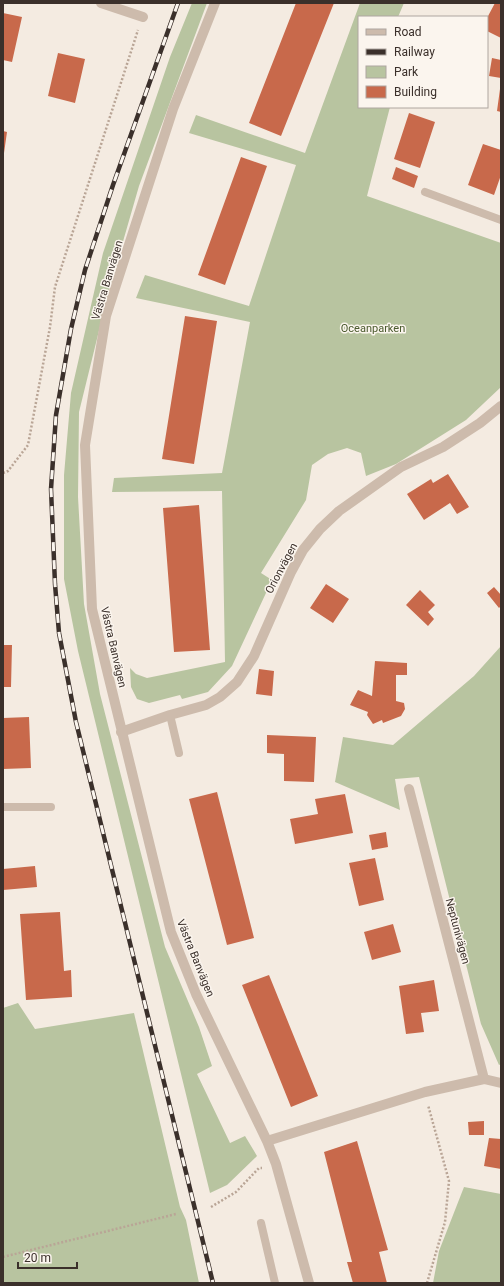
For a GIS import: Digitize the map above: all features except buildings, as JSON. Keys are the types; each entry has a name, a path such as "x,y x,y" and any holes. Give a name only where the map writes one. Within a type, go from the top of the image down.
{"street":[{"path":"101,3 143,17"},
{"name":"Västra Banvägen","path":"215,3 173,109 106,316 86,445 92,609 171,932 196,994 267,1141 276,1164 309,1283"},
{"name":"Orionvägen","path":"121,732 170,715 206,705 220,697 237,682 254,656 288,579 303,550 320,530 339,511 401,468 443,447 480,423 501,406"},
{"name":"Neptunivägen","path":"409,789 484,1078"},
{"path":"267,1141 425,1092 484,1078 501,1083"}],"lane":[{"path":"425,192 501,220"},
{"path":"170,715 179,753"},
{"path":"3,807 52,807"},
{"path":"261,1223 275,1283"}],"path":[{"path":"3,473 8,472 28,445 50,327 55,286 143,17"},
{"path":"425,1092 450,1181 445,1222 427,1283"},
{"path":"210,1207 236,1192 259,1168 276,1164"},
{"path":"3,1257 176,1214"}],"green space":[{"path":"192,3 207,3 139,186 109,290 79,412 78,497 84,604 100,694 165,947 199,1027 212,1066 197,1074 230,1143 245,1136 257,1156 227,1185 210,1193 78,651 64,579 64,475 71,393 103,253 170,57"},
{"name":"Oceanparken","path":"360,3 404,3 398,16 358,16 358,108 390,108 367,196 501,243 501,387 466,420 396,464 366,476 361,453 347,448 328,454 312,465 306,500 261,573 272,580 232,666 208,692 182,699 180,695 149,703 137,699 131,687 130,668 136,674 147,678 225,662 222,491 112,492 114,478 222,473 250,322 136,298 145,275 249,306 296,165 189,133 196,115 305,153"},
{"path":"501,646 501,1064 499,1065 481,1024 419,777 395,779 400,810 335,782 343,737 393,745 474,676"},
{"path":"18,1003 35,1029 134,1013 180,1207 186,1220 199,1283 3,1283 3,1008"},
{"path":"464,1187 501,1194 501,1283 433,1283 439,1251"}],"railway":[{"path":"178,3 113,185 85,270 71,329 56,415 51,489 55,584 59,633 76,722 213,1283"}]}
